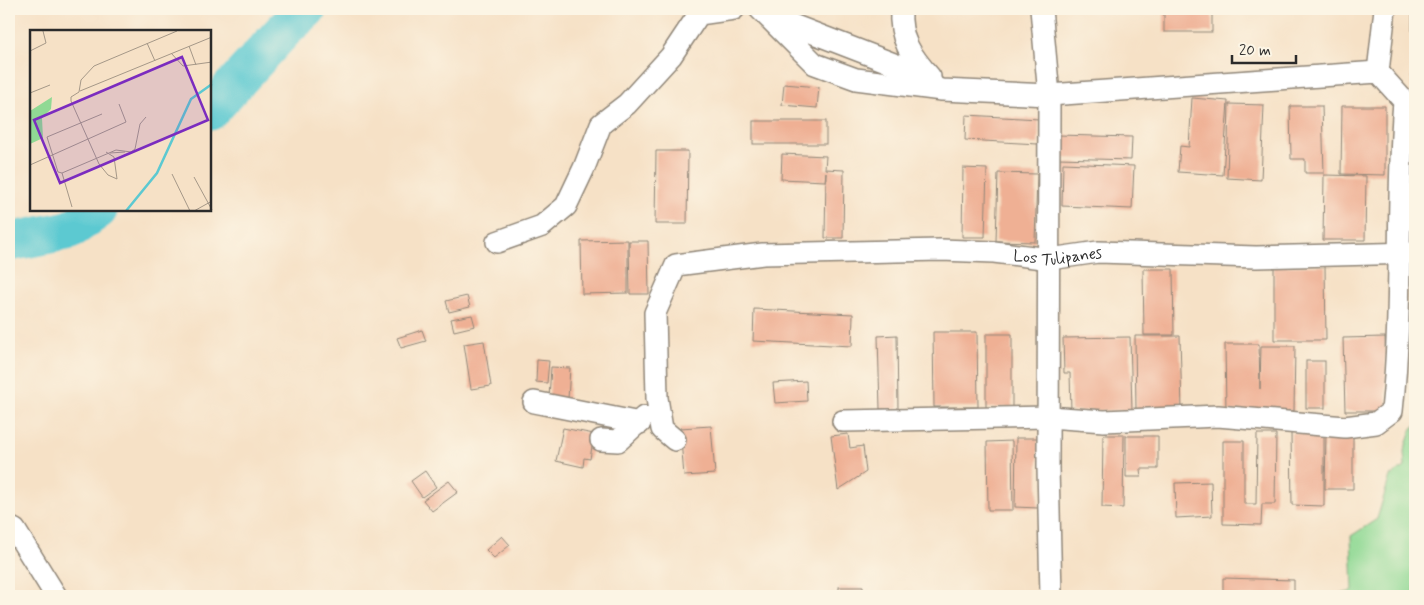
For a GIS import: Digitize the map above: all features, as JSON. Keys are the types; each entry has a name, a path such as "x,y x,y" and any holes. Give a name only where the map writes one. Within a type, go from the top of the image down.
{"street":[{"path":"497,242 542,226 566,206 584,168 601,124 627,104 671,56 699,14 734,9"},
{"path":"901,9 900,26 912,57 942,90"},
{"path":"1041,9 1049,94 1050,259 1048,417 1051,596"},
{"path":"843,420 1048,417 1104,421 1218,416 1346,427 1376,423 1392,411 1407,252 1399,162 1404,101 1378,72 1385,9"},
{"path":"764,12 899,66 942,90"},
{"path":"764,12 815,64 856,79 942,90 1049,94 1378,72"},
{"name":"Los Tulipanes","path":"657,398 655,313 676,265 763,254 941,250 994,252 1050,259 1098,252 1256,257 1407,252"},
{"path":"601,440 618,442 640,423 657,398"},
{"path":"657,398 662,429 675,440"},
{"path":"534,402 640,423"},
{"path":"9,527 15,530 56,596"}],"green space":[{"path":"1415,426 1415,596 1333,596 1353,591 1351,536 1377,519 1390,476 1405,467 1404,451 1412,428"}],"building":[{"path":"1164,9 1212,9 1212,32 1164,32"},
{"path":"1412,9 1415,9 1415,101 1411,101"},
{"path":"784,84 819,87 817,108 782,105"},
{"path":"1192,98 1228,101 1223,175 1178,172 1180,146 1189,147"},
{"path":"1229,104 1264,105 1261,180 1227,178"},
{"path":"1290,106 1322,106 1324,173 1305,173 1305,159 1291,159"},
{"path":"1342,106 1385,106 1385,175 1341,174"},
{"path":"966,115 1039,119 1038,144 965,140"},
{"path":"1411,118 1415,118 1415,147 1412,147"},
{"path":"753,121 826,121 826,144 753,144"},
{"path":"1058,135 1132,137 1131,160 1058,158"},
{"path":"656,151 688,151 687,224 655,224"},
{"path":"782,154 826,156 825,169 844,170 843,238 825,238 826,172 825,181 781,179"},
{"path":"1063,163 1134,166 1132,209 1062,206"},
{"path":"963,168 987,169 985,237 962,237"},
{"path":"998,173 1037,174 1035,242 996,241"},
{"path":"1324,175 1366,176 1365,240 1323,240"},
{"path":"628,240 628,293 582,294 581,241"},
{"path":"629,241 648,241 649,294 630,294"},
{"path":"1274,266 1325,266 1326,340 1274,340"},
{"path":"1143,269 1173,269 1174,335 1144,335"},
{"path":"467,296 470,307 449,312 446,301"},
{"path":"754,309 853,314 852,346 753,341"},
{"path":"472,315 475,326 454,331 451,319"},
{"path":"422,330 426,341 401,348 397,338"},
{"path":"933,332 977,332 978,407 934,407"},
{"path":"986,334 1012,334 1012,407 986,408"},
{"path":"897,335 898,409 880,409 878,336"},
{"path":"1135,336 1180,336 1182,411 1136,411"},
{"path":"1130,337 1132,410 1071,411 1070,373 1064,373 1063,338"},
{"path":"1385,337 1387,411 1345,411 1343,338"},
{"path":"484,341 491,386 471,389 464,344"},
{"path":"1225,344 1259,344 1260,389 1261,346 1295,346 1294,411 1226,411"},
{"path":"537,360 549,361 547,383 536,382"},
{"path":"1306,361 1325,361 1325,408 1306,408"},
{"path":"551,367 570,368 568,399 549,398"},
{"path":"806,381 807,401 775,403 773,383"},
{"path":"711,426 715,474 684,476 680,428"},
{"path":"563,428 594,434 590,459 584,458 583,467 556,461"},
{"path":"1291,433 1324,433 1324,506 1292,505"},
{"path":"848,434 850,448 863,446 866,472 838,490 831,436"},
{"path":"1257,434 1276,434 1275,504 1262,504 1261,525 1223,524 1223,441 1244,441 1244,504 1256,504"},
{"path":"1326,434 1353,434 1353,489 1325,489"},
{"path":"1103,435 1124,435 1123,508 1102,507"},
{"path":"1126,436 1158,436 1158,469 1140,469 1141,477 1126,477"},
{"path":"1016,438 1038,438 1038,508 1015,507"},
{"path":"1012,441 1013,510 988,510 987,442"},
{"path":"425,471 436,487 422,497 411,481"},
{"path":"449,481 458,492 432,511 423,500"},
{"path":"1211,482 1212,516 1176,518 1175,483"},
{"path":"502,536 510,545 494,558 486,550"},
{"path":"1223,578 1294,580 1294,596 1223,596"},
{"path":"839,587 863,587 863,596 839,596"}],"waterway":[{"path":"211,110 284,30 307,9"},
{"path":"9,242 70,230 97,211"}]}
